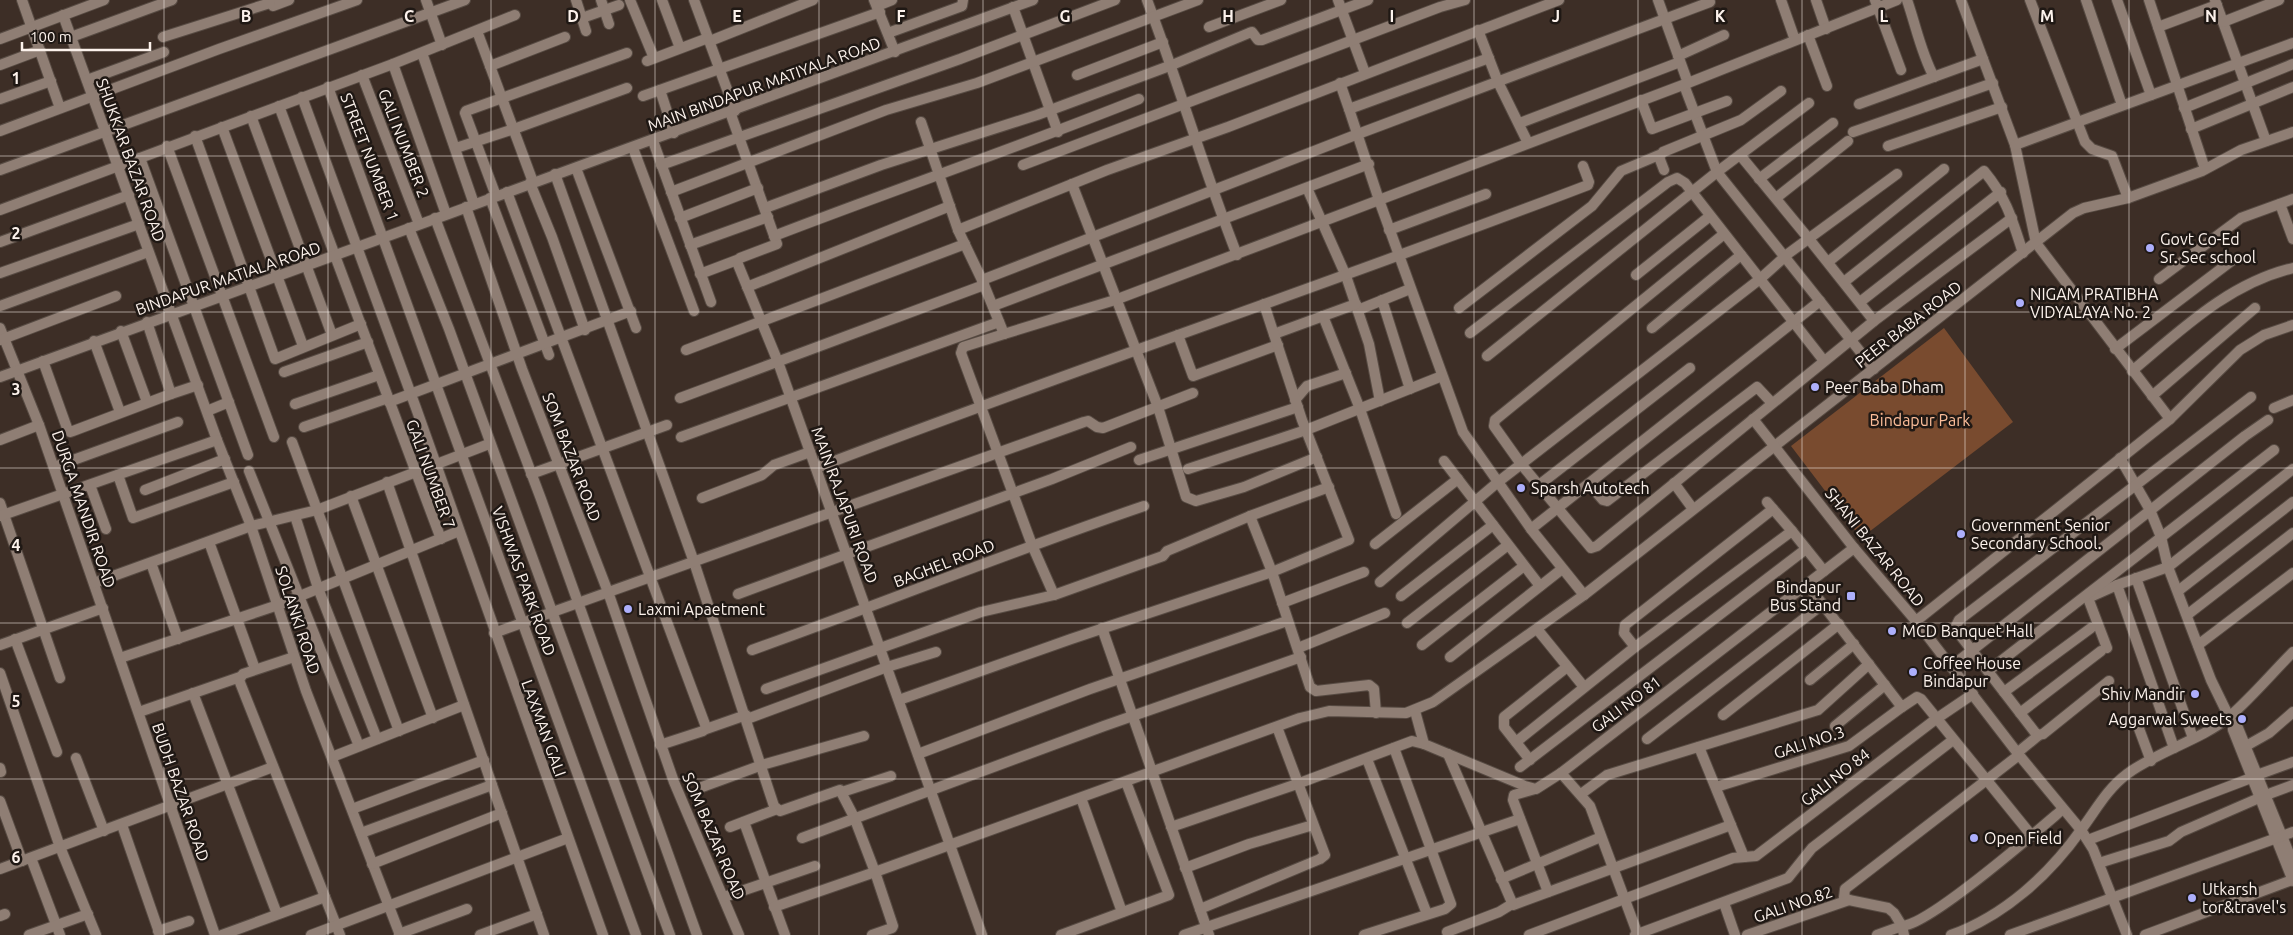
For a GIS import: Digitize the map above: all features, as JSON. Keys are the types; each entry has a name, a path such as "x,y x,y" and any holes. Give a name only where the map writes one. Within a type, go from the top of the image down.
{"street":[{"path":"22,0 60,108"},
{"path":"0,39 104,0"},
{"path":"71,37 172,0"},
{"path":"163,37 270,1 273,6 289,0"},
{"path":"0,131 357,0"},
{"path":"426,0 442,45"},
{"path":"0,170 465,0"},
{"path":"576,0 586,31"},
{"path":"630,0 650,59 813,0"},
{"path":"662,0 680,48"},
{"path":"695,0 720,69 740,138 776,246 700,274"},
{"path":"643,96 720,69 892,0"},
{"path":"888,33 962,6 963,0"},
{"name":"MAIN BINDAPUR MATIYALA ROAD","path":"531,183 633,148 1033,0"},
{"path":"661,165 960,59 1115,0"},
{"path":"1147,0 1172,65 1212,191 1237,255"},
{"path":"671,192 886,110 977,83 1198,0"},
{"path":"1209,27 1281,0"},
{"path":"690,245 766,212 929,148 1048,110 1172,65 1249,33 1252,32 1258,40 1262,40 1340,5 1368,0"},
{"path":"1023,165 1354,40 1438,4 1463,0"},
{"path":"958,230 1072,184 1228,127 1559,0"},
{"path":"1658,0 1666,19 1695,113 1717,172 1874,369"},
{"path":"1781,0 1794,40"},
{"path":"1816,0 1826,29"},
{"path":"1054,596 1032,544 961,348 1115,300 1237,255 1686,84 1826,29 1877,5 1897,0"},
{"path":"1907,0 1925,59 1934,77"},
{"path":"1961,0 2015,145 2036,243 2170,419"},
{"path":"2030,0 2076,122 2088,147 2108,153 2114,158 2128,198"},
{"path":"2086,0 2122,105"},
{"path":"2117,0 2150,96"},
{"path":"2149,0 2205,169"},
{"path":"2223,22 2279,0"},
{"path":"680,398 983,283 1092,236 1710,2"},
{"path":"2158,27 2216,2 2266,141"},
{"path":"582,18 603,5 619,5"},
{"path":"603,5 609,24"},
{"path":"1340,5 1365,73"},
{"path":"1877,5 1901,70"},
{"path":"877,6 895,52"},
{"path":"1013,7 1048,110 1058,132"},
{"name":"SHUKKAR BAZAR ROAD","path":"63,15 172,314"},
{"path":"0,210 140,158 167,146 393,64 515,15"},
{"path":"1478,30 1498,82 1520,123 1528,143"},
{"path":"476,31 514,129 531,183 585,330"},
{"path":"1520,123 1679,59 1724,35"},
{"path":"1808,36 1827,86"},
{"path":"490,66 565,37"},
{"path":"1077,75 1163,42"},
{"path":"2015,145 2293,42"},
{"path":"0,65 40,50"},
{"path":"87,80 164,52"},
{"name":"SOM BAZAR ROAD","path":"422,53 456,148 470,205 517,354 608,592 660,744 702,854 724,897 739,935"},
{"path":"549,355 465,112 628,53"},
{"path":"1349,109 1489,58"},
{"path":"1859,104 1983,59"},
{"path":"393,64 446,214"},
{"path":"2184,108 2293,64"},
{"name":"GALI NUMBER 2","path":"362,75 490,444 670,935"},
{"path":"0,99 51,81"},
{"path":"1340,83 1369,164 1398,256 1463,432 1531,529 1584,594"},
{"path":"1776,198 1850,136 1992,83"},
{"name":"STREET NUMBER 1","path":"328,87 384,237"},
{"path":"2191,129 2293,87"},
{"path":"456,148 627,88"},
{"path":"660,90 674,133"},
{"path":"1459,308 1592,206 1621,171 1747,117 1780,91"},
{"name":"LAXMAN GALI","path":"302,97 603,935"},
{"path":"774,236 938,174 1058,132 1139,99"},
{"path":"1641,100 1652,129 1727,101"},
{"path":"1487,356 1717,172 1809,103"},
{"name":"GALI NUMBER 7","path":"120,658 278,605 441,539 279,106"},
{"path":"1888,146 2002,107"},
{"path":"251,116 332,335"},
{"path":"921,122 958,230 1004,334"},
{"path":"1760,179 1833,123"},
{"path":"222,126 303,346"},
{"name":"PEER BABA ROAD","path":"1415,711 1433,702 1468,679 1584,594 2078,210 2128,198 2205,169 2241,150 2293,132"},
{"path":"195,136 275,359 361,324"},
{"path":"652,141 710,302"},
{"path":"167,146 274,437"},
{"path":"633,148 694,312"},
{"path":"1660,155 1664,170"},
{"path":"1740,155 1809,238 1874,321"},
{"path":"140,158 248,455"},
{"path":"993,306 1369,164"},
{"path":"816,468 981,405 1346,276 1588,185 1589,182 1583,166"},
{"path":"576,168 636,328"},
{"path":"1828,262 1944,169"},
{"path":"1844,282 1984,171 2001,192 2012,218 2023,253"},
{"path":"555,174 694,562 777,809"},
{"path":"1380,582 1498,482 1760,279 1784,257 1897,174"},
{"path":"1470,333 1672,178 1680,179 1692,193 1824,361"},
{"path":"470,205 531,183"},
{"path":"1072,184 1134,351 1158,407 1186,497 1196,501 1244,487 1317,458"},
{"path":"680,218 758,188"},
{"path":"1307,188 1346,276 1357,307 1369,344 1380,401"},
{"path":"507,192 706,729"},
{"path":"1860,302 2001,192"},
{"path":"1390,230 1486,194"},
{"path":"0,242 129,196"},
{"path":"2159,279 2241,218 2293,199"},
{"path":"2280,204 2293,239"},
{"name":"BINDAPUR MATIALA ROAD","path":"0,377 121,331 306,267 415,224 470,205"},
{"path":"747,287 950,206"},
{"path":"1636,275 1710,216"},
{"path":"435,218 531,474 697,935"},
{"path":"1724,234 1497,417 1494,426 1521,464 1589,546 1594,548 1874,321 2012,218"},
{"path":"0,274 139,224"},
{"name":"VISHWAS PARK ROAD","path":"384,237 636,935"},
{"path":"686,350 965,244"},
{"path":"0,306 148,252"},
{"path":"1652,328 1741,255"},
{"path":"2115,349 2234,259"},
{"name":"MAIN RAJAPURI ROAD","path":"737,260 778,362 982,935"},
{"path":"2132,371 2218,300 2266,276 2293,268"},
{"path":"1274,334 1323,316 1382,300 1410,289"},
{"path":"2,339 116,296"},
{"path":"1382,300 1410,389"},
{"path":"1531,529 1820,302"},
{"path":"899,700 1102,628 1272,572 1349,540 1306,430 1264,304"},
{"path":"2152,396 2255,308"},
{"path":"304,427 410,394 544,343 585,330 631,311"},
{"name":"SOLANKI ROAD","path":"172,314 206,411 251,526 294,657 399,934"},
{"path":"1323,316 1360,409 1396,514"},
{"path":"147,322 171,394"},
{"path":"681,437 999,322"},
{"path":"1916,621 2170,419 2240,350 2264,335 2293,325"},
{"name":"DURGA MANDIR ROAD","path":"0,328 2,339 18,371 40,425 120,658"},
{"path":"121,331 147,402"},
{"path":"1178,335 1193,376 1278,345"},
{"path":"94,341 120,412"},
{"path":"284,372 368,342"},
{"path":"43,361 70,432 147,402 198,385"},
{"path":"1539,485 1690,368"},
{"path":"1140,460 1297,403 1307,386 1346,372"},
{"path":"295,404 379,375"},
{"path":"1188,469 1306,430 1442,376"},
{"path":"1589,484 1603,500 1607,501 1757,387 1772,403"},
{"path":"494,633 1087,421 1103,428 1193,393"},
{"path":"2040,735 2035,733 1956,626 1960,620 2251,397"},
{"path":"2274,408 2293,400"},
{"path":"206,411 229,402"},
{"name":"SHANI BAZAR ROAD","path":"1753,419 1854,548 1952,666 2018,754 2081,830 2099,863 2127,935"},
{"path":"1952,666 2268,420"},
{"path":"54,467 178,422"},
{"path":"0,440 40,425"},
{"path":"531,474 667,425"},
{"path":"2,516 217,440"},
{"path":"292,442 399,731"},
{"path":"94,583 251,526 317,510 416,470 490,444"},
{"path":"738,594 1013,493 1131,447"},
{"path":"1988,671 2274,450"},
{"path":"702,498 762,476 774,465 810,452"},
{"path":"2120,458 2150,510 2161,537 2168,567 2214,687 2231,721 2233,730 2279,837 2293,881 2145,935"},
{"path":"145,490 225,460"},
{"path":"1444,461 1540,586"},
{"path":"2020,713 2104,650 2088,598 2117,585 2168,567 2293,469"},
{"path":"248,471 270,522 297,597 359,746"},
{"path":"118,475 130,514 133,518 234,482"},
{"path":"1375,544 1458,480"},
{"path":"387,482 544,935"},
{"path":"1674,483 1692,509"},
{"path":"90,485 106,529"},
{"path":"766,689 981,612 1054,596 1163,556 1167,550 1250,516 1329,487"},
{"path":"351,496 375,566 433,718"},
{"path":"2178,591 2293,502"},
{"path":"0,503 2,516 60,678"},
{"path":"1635,647 1624,633 1625,625 1770,505 1824,571"},
{"name":"BAGHEL ROAD","path":"752,650 1032,544 1144,506"},
{"path":"294,516 318,588 377,739"},
{"path":"1250,516 1272,572 1308,684 1313,690 1362,685 1372,686 1376,713"},
{"path":"1401,596 1493,525"},
{"path":"441,539 459,531"},
{"path":"1516,742 1635,647 1792,531"},
{"path":"2187,615 2293,533"},
{"path":"209,542 255,669"},
{"path":"1407,623 1508,545"},
{"path":"1520,767 1806,548"},
{"name":"GALI NO 81","path":"1520,819 1512,797 1536,789 1561,773 1854,548"},
{"path":"151,562 178,639"},
{"path":"1422,645 1524,566"},
{"path":"1450,657 1562,569"},
{"path":"1282,602 1364,572"},
{"path":"2198,645 2293,573"},
{"path":"2136,578 2163,659 2193,738"},
{"path":"1807,584 1902,707 1919,697 2032,836"},
{"path":"2117,585 2174,748"},
{"path":"1647,739 1823,604"},
{"path":"0,645 103,608"},
{"path":"802,838 854,817 1299,653 1385,613"},
{"path":"918,754 1121,679 1288,621"},
{"path":"1723,715 1839,624"},
{"path":"1102,628 1208,931"},
{"path":"1537,628 1584,688"},
{"path":"2004,692 2091,628"},
{"path":"15,639 57,752"},
{"path":"1810,680 1854,644"},
{"path":"660,744 746,717 887,667 936,652"},
{"path":"1951,935 1985,920 2038,880 2081,830 2112,787 2127,774 2193,738 2231,721 2293,652"},
{"path":"139,712 240,677 255,669 294,657"},
{"name":"BUDH BAZAR ROAD","path":"120,658 215,935"},
{"path":"1581,794 1607,775 1818,710 1870,664"},
{"path":"1530,760 1504,727 1504,717 1567,667"},
{"path":"0,673 60,847 96,935"},
{"path":"240,677 240,685 340,935"},
{"path":"1903,930 1894,913 1888,908 1848,900 1844,897 1845,889 1986,780 2109,681"},
{"path":"1835,726 1885,685"},
{"path":"193,693 277,914"},
{"name":"GALI NO 84","path":"1748,858 1760,854 1936,719 1973,694"},
{"path":"332,757 464,705"},
{"name":"GALI NO.3","path":"1716,787 1849,746 1902,707"},
{"path":"774,907 1152,773 1277,726 1330,711 1376,713 1415,711 1424,744"},
{"path":"2246,746 2269,733 2293,712"},
{"path":"2231,721 2238,728 2246,746 2254,777"},
{"path":"1200,909 1324,856 1324,850 1277,726"},
{"path":"2138,726 2151,761"},
{"path":"702,786 762,765 864,736"},
{"path":"1561,773 1590,806 1637,935 1788,878 1812,848 1953,740"},
{"path":"1171,827 1298,784 1412,741 1424,744 1536,789"},
{"path":"1529,935 1733,858 1748,858 1731,825 1699,747"},
{"path":"1364,935 1445,909 1451,904 1430,851 1394,748"},
{"path":"1448,754 1512,904"},
{"path":"76,758 104,831"},
{"path":"1367,759 1426,914"},
{"path":"352,809 484,760"},
{"path":"2088,840 2293,762"},
{"path":"0,869 273,767"},
{"path":"730,827 777,809 783,810 838,790 842,792 891,776"},
{"path":"1061,935 1169,895 1126,782"},
{"path":"361,833 492,785"},
{"path":"2099,863 2169,841 2181,832 2293,785"},
{"path":"842,792 854,817 894,926 872,935"},
{"path":"1080,798 1122,912"},
{"path":"0,801 58,930"},
{"path":"1876,935 1903,930 1928,916 2032,836 2063,809"},
{"path":"372,864 502,813"},
{"path":"1184,935 1208,931 1406,858 1482,834 1520,819 1548,892"},
{"path":"744,822 785,935"},
{"path":"122,825 159,933 189,921"},
{"path":"1185,868 1256,842 1313,825"},
{"path":"1447,932 1499,912 1512,904 1517,905 1612,867 1731,825"},
{"path":"2010,935 2293,832"},
{"path":"2279,837 2292,856"},
{"path":"311,935 568,838"},
{"path":"1501,879 1601,838"},
{"path":"724,897 815,866"},
{"path":"222,935 325,897"},
{"name":"GALI NO.82","path":"1747,935 1848,900"},
{"path":"1724,903 1735,935"},
{"path":"399,934 468,909"},
{"path":"29,935 58,930 88,914"},
{"path":"480,935 537,914"}],"green space":[{"name":"Bindapur Park","path":"1944,328 2013,422 1861,538 1791,446"}],"place":[{"name":"Govt Co-Ed Sr. Sec school","path":"2150,248"},
{"name":"NIGAM PRATIBHA VIDYALAYA No. 2","path":"2020,303"},
{"name":"Peer Baba Dham","path":"1815,387"},
{"name":"Sparsh Autotech","path":"1521,488"},
{"name":"Government Senior Secondary School.","path":"1961,534"},
{"name":"Bindapur Bus Stand","path":"1851,596"},
{"name":"Laxmi Apaetment","path":"628,609"},
{"name":"MCD Banquet Hall","path":"1892,631"},
{"name":"Coffee House Bindapur","path":"1913,672"},
{"name":"Shiv Mandir","path":"2195,694"},
{"name":"Aggarwal Sweets","path":"2242,719"},
{"name":"Open Field","path":"1974,838"},
{"name":"Utkarsh tor&travel's","path":"2192,898"}]}
